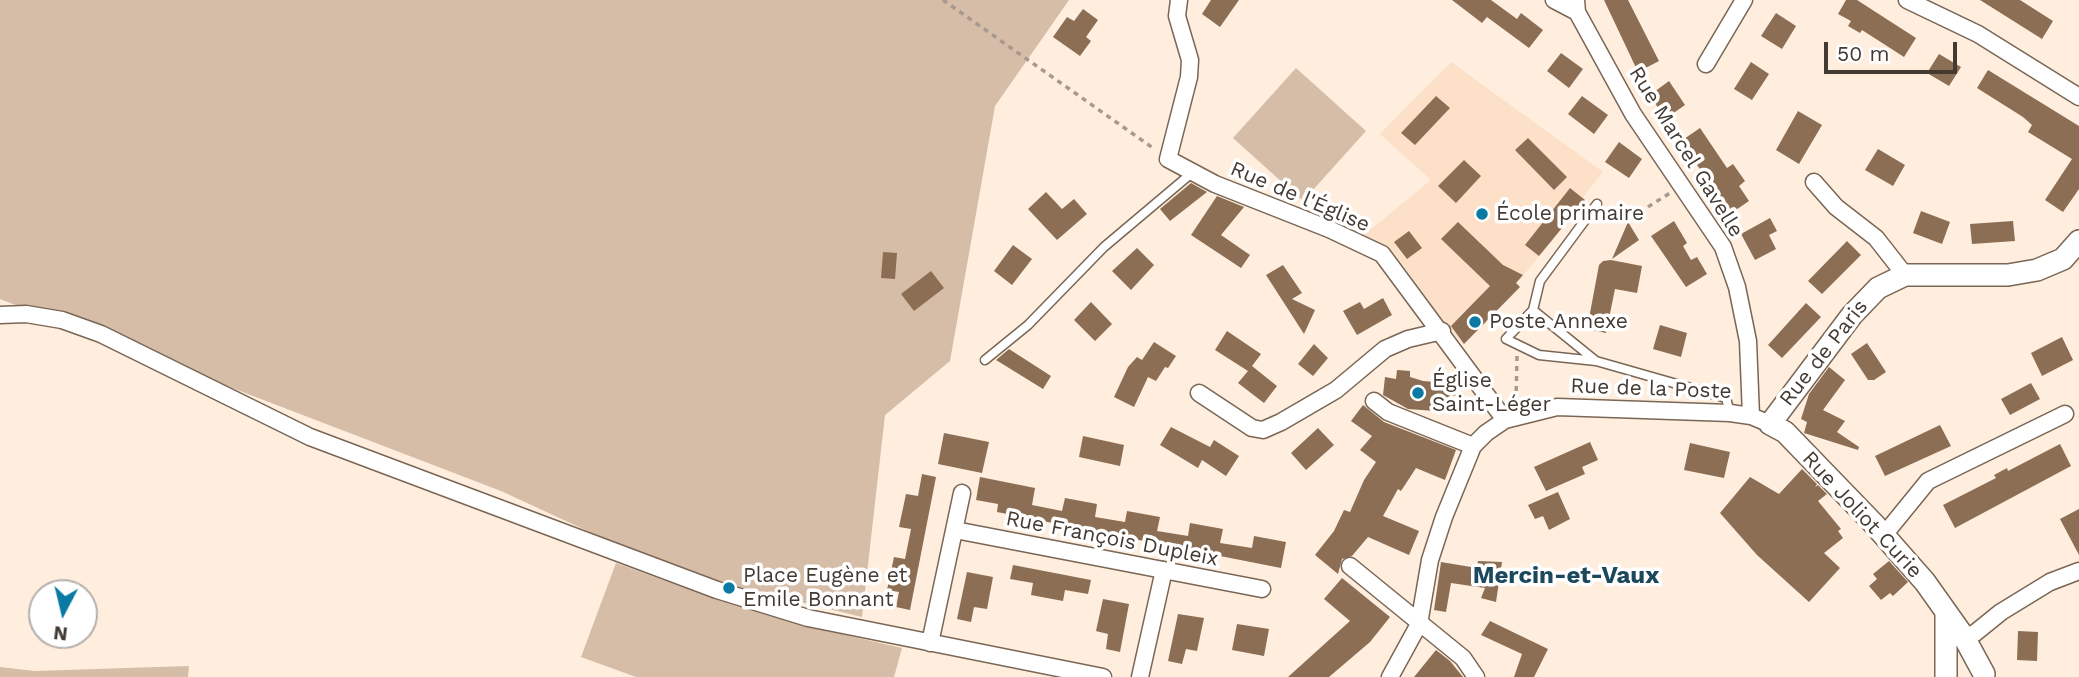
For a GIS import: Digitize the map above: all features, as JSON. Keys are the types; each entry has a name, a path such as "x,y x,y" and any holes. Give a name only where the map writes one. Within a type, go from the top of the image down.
{"street":[{"path":"1168,159 1189,78 1190,60 1177,16 1179,0"},
{"path":"1555,0 1577,6"},
{"path":"1706,64 1744,0"},
{"path":"1907,0 1978,34 2079,97"},
{"name":"Rue Marcel Gavelle","path":"1577,6 1633,114 1723,247 1737,288 1761,420"},
{"name":"Rue de l'Église","path":"1168,159 1382,254 1506,420"},
{"path":"1814,182 1836,208 1876,238 1905,275"},
{"name":"Rue de Paris","path":"1761,420 1869,296 1889,281 1905,275 2008,275 2037,270 2063,259 2079,241"},
{"path":"0,315 26,314 62,320 101,334 310,438 717,590 808,618 1103,677"},
{"path":"1199,393 1252,428 1263,430 1282,422 1336,390 1385,349 1408,339 1442,331"},
{"path":"1374,401 1388,412 1473,446 1436,539 1419,624 1390,677"},
{"name":"Rue de la Poste","path":"1473,446 1506,420 1557,407 1730,413 1761,420"},
{"path":"1884,535 1928,481 2065,414"},
{"name":"Rue Joliot Curie","path":"1761,420 1785,432 1884,535 1964,637 1985,676"},
{"path":"930,643 962,493"},
{"name":"Rue François Dupleix","path":"955,530 1262,589"},
{"path":"1350,566 1419,624 1432,630 1463,658 1476,677"},
{"path":"1140,677 1164,570"},
{"path":"1964,637 1975,633 2001,612 2050,582 2079,571"},
{"path":"1946,615 1945,677 1965,668 1985,676"}],"lane":[{"path":"985,360 1028,325 1104,247 1193,172"},
{"path":"1597,204 1540,281 1533,310 1506,339 1539,355 1596,361 1726,398 1730,413"},
{"path":"1533,310 1596,361"}],"path":[{"path":"943,0 1168,159"},
{"path":"1588,216 1632,217 1680,186"},
{"path":"1515,392 1516,369"}],"shaded area":[{"path":"0,0 1069,0 995,106 950,361 885,415 862,617 718,582 620,546 501,491 0,299"},
{"name":"École primaire","path":"1451,62 1603,172 1583,197 1585,200 1517,283 1520,287 1464,344 1449,329 1392,250 1363,236 1431,180 1380,134"},
{"path":"1296,68 1366,131 1303,201 1233,138"},
{"path":"616,563 715,599 806,626 902,648 894,677 636,677 581,657"},
{"path":"189,666 188,677 0,677 0,667 35,671"}],"building":[{"path":"1211,0 1239,0 1220,27 1202,14"},
{"path":"1452,0 1491,0 1517,19 1521,13 1543,30 1529,48 1487,17 1482,23"},
{"path":"1604,0 1628,0 1659,61 1638,72"},
{"path":"1846,0 1857,0 1916,38 1904,57 1862,30 1860,33 1848,26 1851,21 1838,14"},
{"path":"1980,0 2020,0 2053,21 2042,39"},
{"path":"1083,9 1098,20 1086,37 1091,41 1080,56 1053,37 1067,17 1074,21"},
{"path":"1776,13 1796,26 1782,49 1761,36"},
{"path":"1561,53 1583,69 1569,88 1547,71"},
{"path":"1939,54 1961,67 1949,86 1927,73"},
{"path":"1751,62 1769,74 1752,100 1734,89"},
{"path":"1988,70 2079,126 2079,189 2063,212 2045,200 2072,159 2028,132 2032,125 2023,117 1977,88"},
{"path":"1669,81 1685,105 1665,119 1650,95"},
{"path":"1436,96 1450,108 1415,145 1401,133"},
{"path":"1582,96 1608,115 1594,134 1568,114"},
{"path":"1798,111 1822,125 1799,164 1776,150"},
{"path":"1700,128 1727,168 1733,164 1745,181 1739,186 1749,201 1730,214 1681,141"},
{"path":"1528,138 1567,177 1554,190 1515,150"},
{"path":"1619,142 1642,159 1629,178 1605,162"},
{"path":"1878,149 1905,165 1893,186 1865,170"},
{"path":"1464,160 1481,176 1456,203 1438,186"},
{"path":"1191,183 1207,192 1170,221 1160,209"},
{"path":"1570,188 1585,200 1539,256 1525,245"},
{"path":"1046,192 1062,209 1074,199 1087,214 1057,240 1028,209"},
{"path":"1217,196 1244,207 1221,235 1250,255 1241,268 1191,235"},
{"path":"1921,211 1950,222 1942,244 1913,233"},
{"path":"1770,218 1777,231 1769,235 1776,249 1755,260 1741,234"},
{"path":"1674,221 1687,243 1683,246 1691,260 1697,257 1707,274 1686,287 1651,236"},
{"path":"2013,221 2015,241 1972,244 1970,224"},
{"path":"1458,222 1503,265 1523,275 1516,283 1520,287 1464,344 1451,326 1490,286 1441,239"},
{"path":"1628,222 1639,240 1612,259"},
{"path":"1409,231 1422,248 1407,259 1394,242"},
{"path":"1847,241 1861,255 1822,294 1808,281"},
{"path":"1013,245 1032,259 1012,285 994,271"},
{"path":"1137,248 1154,265 1131,290 1112,271"},
{"path":"883,252 897,253 895,279 881,278"},
{"path":"1603,261 1642,266 1637,293 1615,289 1606,333 1587,329 1599,265"},
{"path":"1283,265 1302,293 1292,299 1315,310 1304,334 1266,275"},
{"path":"931,271 944,288 914,311 901,294"},
{"path":"1383,298 1392,315 1357,335 1343,311 1360,302 1364,309"},
{"path":"1091,302 1112,324 1095,341 1074,320"},
{"path":"1806,303 1821,317 1782,358 1768,345"},
{"path":"1660,325 1687,333 1681,357 1653,349"},
{"path":"1227,331 1261,354 1252,366 1277,386 1264,403 1238,383 1248,371 1215,350"},
{"path":"2062,337 2073,360 2042,376 2031,353"},
{"path":"1154,342 1176,356 1168,368 1165,367 1156,381 1148,377 1134,407 1114,397 1128,367 1137,357 1142,360"},
{"path":"1867,343 1886,372 1874,380 1868,380 1851,354"},
{"path":"1314,344 1328,358 1313,376 1298,364"},
{"path":"1009,349 1051,376 1043,389 996,360"},
{"path":"1829,367 1845,380 1823,410 1845,421 1837,432 1859,447 1858,450 1804,433 1807,422 1801,419 1809,394"},
{"name":"Église Saint-Léger","path":"1397,370 1410,371 1410,377 1423,381 1450,383 1449,412 1408,409 1383,395 1385,377 1396,379"},
{"path":"2031,383 2040,399 2010,415 2001,399"},
{"path":"1363,405 1384,422 1456,450 1445,480 1416,468 1401,491 1398,489 1383,516 1419,531 1409,555 1368,537 1352,556 1342,559 1338,574 1315,555 1334,531 1344,510 1350,512 1364,480 1376,462 1360,450 1372,436 1351,421"},
{"path":"1940,425 1951,446 1885,476 1875,456"},
{"path":"1171,427 1210,447 1214,440 1239,456 1226,476 1202,460 1198,468 1160,445"},
{"path":"1318,428 1334,445 1306,470 1291,453"},
{"path":"944,433 989,442 982,473 938,464"},
{"path":"1083,436 1124,445 1120,466 1079,457"},
{"path":"1590,442 1598,460 1582,467 1585,474 1546,491 1534,467"},
{"path":"1690,443 1730,452 1724,478 1684,470"},
{"path":"2060,444 2071,466 1955,528 1943,505 1996,478 1994,475 2007,468 2008,471"},
{"path":"1802,469 1817,484 1815,487 1818,485 1827,494 1818,501 1841,529 1838,531 1843,538 1824,553 1840,568 1809,602 1757,555 1720,513 1750,477 1779,494"},
{"path":"922,474 936,477 910,610 896,607 899,592 887,590 894,557 905,559 911,529 899,527 906,494 918,496"},
{"path":"980,477 1035,488 1032,505 1062,511 1065,498 1097,504 1095,517 1125,522 1127,511 1160,517 1157,531 1188,536 1190,523 1223,529 1220,543 1252,548 1254,536 1286,542 1281,568 997,512 998,504 976,500"},
{"path":"1558,492 1570,519 1549,530 1543,516 1535,519 1528,505"},
{"path":"2079,509 2079,555 2060,519"},
{"path":"1478,561 1502,562 1496,602 1481,598 1485,588 1451,583 1446,612 1434,610 1441,562 1477,568"},
{"path":"1889,561 1908,582 1893,596 1890,593 1881,600 1869,586 1877,579 1873,574"},
{"path":"1013,565 1091,580 1088,594 1065,590 1063,601 1031,595 1033,583 1010,579"},
{"path":"967,572 993,577 987,609 974,607 971,622 957,619"},
{"path":"1342,578 1390,617 1370,642 1329,677 1288,677 1350,621 1324,599"},
{"path":"1103,599 1129,604 1120,652 1106,649 1108,634 1096,631"},
{"path":"1178,614 1204,618 1197,651 1186,649 1182,664 1168,661"},
{"path":"1490,621 1548,649 1534,677 1514,677 1522,654 1481,635"},
{"path":"1237,624 1269,629 1264,656 1232,650"},
{"path":"2018,631 2038,632 2037,661 2017,660"},
{"path":"1436,650 1450,661 1463,677 1414,677"}],"place":[{"name":"École primaire","path":"1482,214"},
{"name":"Poste Annexe","path":"1475,322"},
{"name":"Église Saint-Léger","path":"1418,393"},
{"name":"Place Eugène et Emile Bonnant","path":"729,588"}],"district":[{"name":"Mercin-et-Vaux","path":"1566,576"}]}
